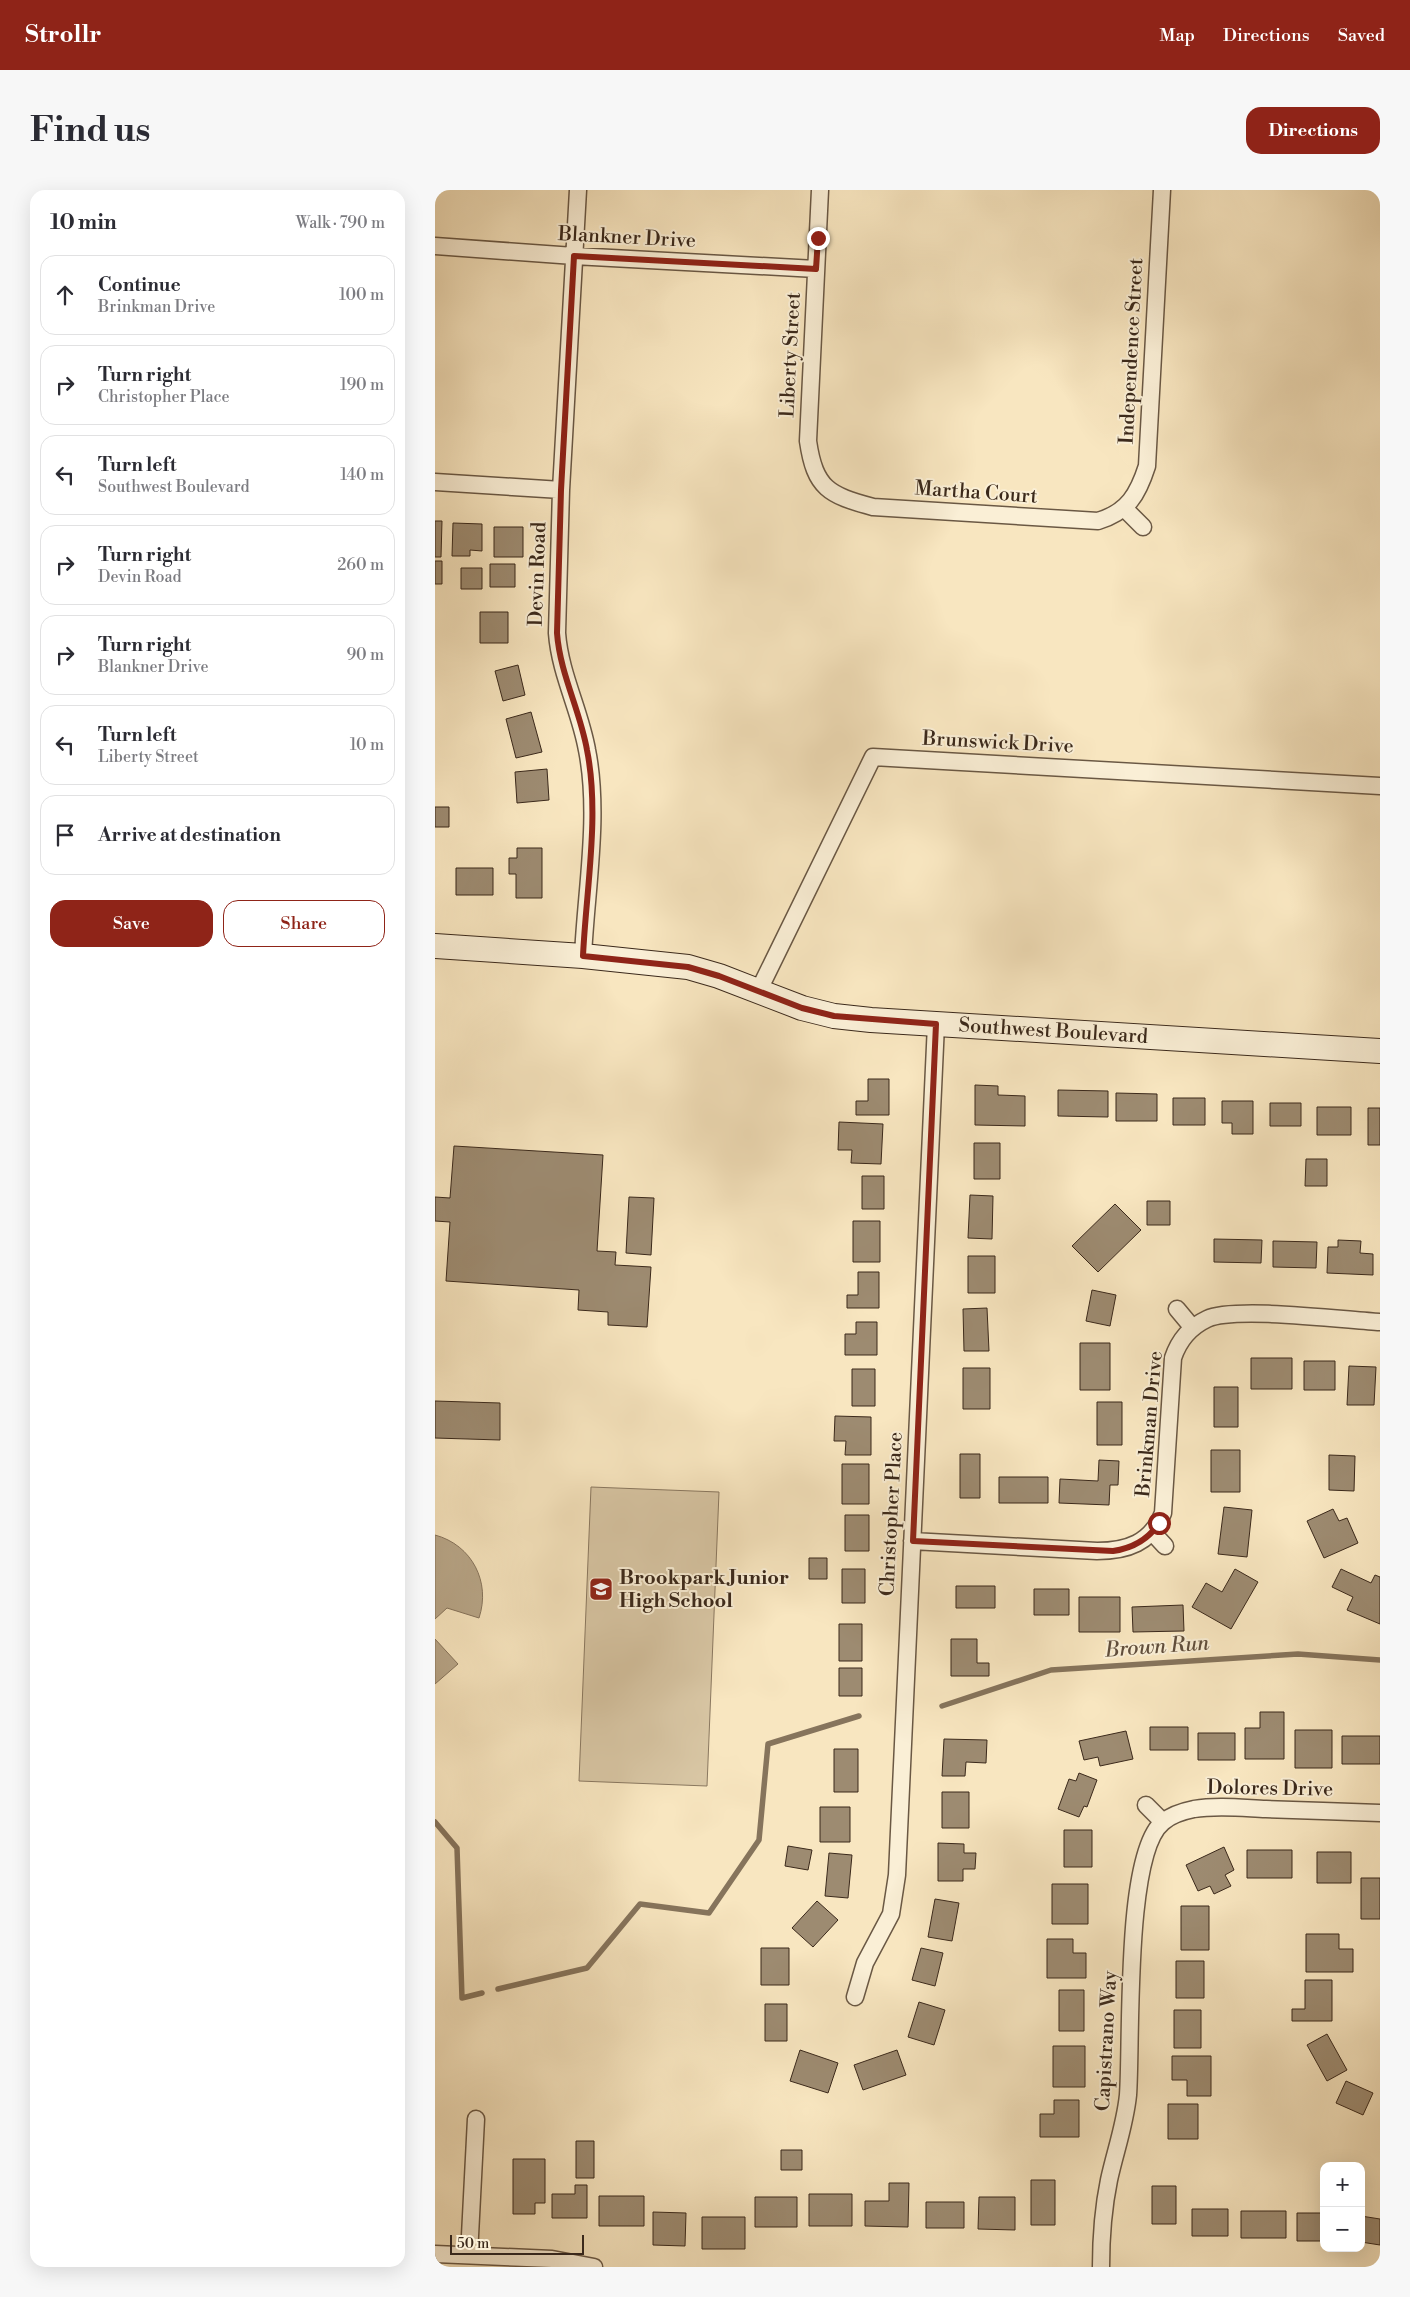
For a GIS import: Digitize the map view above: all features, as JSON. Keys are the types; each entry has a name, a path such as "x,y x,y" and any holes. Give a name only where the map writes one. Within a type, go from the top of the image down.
{"street":[{"name":"Devin Road","path":"578,190 561,490 557,633 558,653 587,750 591,784 592,818 583,956"},
{"name":"Liberty Street","path":"820,190 808,441 812,466 825,488"},
{"name":"Independence Street","path":"1124,508 1139,489 1147,466 1162,190"},
{"name":"Blankner Drive","path":"435,246 574,256 816,269"},
{"path":"435,482 561,490"},
{"name":"Martha Court","path":"825,488 847,500 873,507 1060,520 1098,521 1112,516 1124,508"},
{"path":"1124,508 1143,528"},
{"name":"Brunswick Drive","path":"759,992 873,757 1380,786"},
{"name":"Southwest Boulevard","path":"435,946 583,956 688,967 802,1008 834,1016 1380,1051"},
{"name":"Christopher Place","path":"855,1997 865,1963 891,1914 895,1897 936,1024"},
{"path":"1177,1309 1192,1327"},
{"name":"Brinkman Drive","path":"1153,1533 1163,1513 1173,1358 1177,1346 1192,1327 1208,1318 1228,1314 1380,1322"},
{"path":"913,1541 1113,1551 1134,1546 1153,1533 1165,1546"},
{"path":"1146,1805 1163,1822"},
{"name":"Dolores Drive","path":"1163,1822 1178,1813 1196,1809 1235,1808 1380,1813"},
{"name":"Capistrano Way","path":"1101,2267 1104,2214 1109,2180 1121,2140 1128,2096 1139,1875 1149,1842 1163,1822"},
{"path":"469,2255 476,2119"},
{"path":"435,2254 553,2260 594,2267"}],"shaded area":[{"path":"591,1487 719,1492 707,1786 579,1781"},
{"path":"435,1535 459,1547 475,1567 482,1591 482,1605 479,1618 447,1608 435,1619"},
{"path":"435,1639 458,1664 435,1684"}],"building":[{"path":"435,521 442,521 441,557 435,557"},
{"path":"453,523 482,524 482,551 470,550 470,556 452,556"},
{"path":"494,527 523,527 523,557 494,557"},
{"path":"435,561 442,561 442,584 435,584"},
{"path":"490,564 515,564 515,587 490,587"},
{"path":"461,568 482,568 482,589 461,589"},
{"path":"480,612 508,612 508,643 480,643"},
{"path":"518,665 525,695 503,701 495,671"},
{"path":"531,712 542,752 516,758 506,719"},
{"path":"547,769 549,800 517,803 515,772"},
{"path":"435,807 449,807 449,827 435,827"},
{"path":"517,848 542,848 542,898 516,898 516,874 509,874 509,858 517,858"},
{"path":"456,868 493,868 493,895 456,895"},
{"path":"868,1079 889,1079 889,1115 856,1115 856,1101 868,1101"},
{"path":"975,1085 998,1086 998,1095 1025,1096 1025,1126 975,1125"},
{"path":"1058,1090 1108,1091 1108,1117 1058,1116"},
{"path":"1116,1093 1157,1094 1157,1121 1116,1121"},
{"path":"1173,1098 1205,1098 1205,1125 1173,1125"},
{"path":"1222,1101 1253,1101 1253,1134 1232,1134 1232,1123 1222,1123"},
{"path":"1270,1103 1301,1103 1301,1126 1270,1126"},
{"path":"1317,1107 1351,1107 1351,1135 1317,1135"},
{"path":"1368,1108 1380,1108 1380,1145 1368,1145"},
{"path":"839,1122 883,1124 881,1164 851,1163 852,1150 838,1150"},
{"path":"974,1143 1000,1143 1000,1179 974,1179"},
{"path":"454,1146 603,1155 597,1251 616,1252 615,1265 651,1267 647,1327 608,1325 608,1312 578,1310 579,1290 446,1281 450,1222 435,1221 435,1197 450,1198"},
{"path":"1306,1159 1327,1159 1327,1186 1305,1186"},
{"path":"862,1176 884,1176 884,1209 862,1209"},
{"path":"970,1195 993,1196 992,1239 968,1238"},
{"path":"629,1197 654,1198 651,1255 626,1253"},
{"path":"1147,1201 1170,1201 1170,1225 1147,1225"},
{"path":"1115,1204 1141,1230 1098,1272 1072,1246"},
{"path":"853,1221 880,1221 880,1262 853,1262"},
{"path":"1214,1239 1262,1240 1261,1263 1214,1262"},
{"path":"1338,1240 1361,1241 1360,1253 1373,1254 1373,1275 1327,1273 1328,1247 1338,1247"},
{"path":"1273,1241 1317,1242 1316,1268 1273,1267"},
{"path":"968,1256 995,1256 995,1293 968,1293"},
{"path":"858,1272 879,1272 879,1308 847,1308 847,1295 858,1295"},
{"path":"1092,1290 1116,1295 1110,1326 1086,1321"},
{"path":"987,1308 989,1351 964,1351 963,1309"},
{"path":"856,1322 877,1322 877,1355 845,1355 845,1334 856,1334"},
{"path":"1080,1343 1110,1343 1110,1390 1080,1390"},
{"path":"1251,1358 1292,1358 1292,1389 1251,1389"},
{"path":"1304,1361 1335,1361 1335,1390 1304,1390"},
{"path":"1349,1366 1376,1367 1374,1405 1347,1405"},
{"path":"963,1368 990,1368 990,1409 963,1409"},
{"path":"852,1369 875,1369 875,1406 852,1406"},
{"path":"1214,1387 1238,1387 1238,1427 1214,1427"},
{"path":"435,1401 500,1403 500,1440 435,1438"},
{"path":"1097,1402 1122,1402 1122,1445 1097,1445"},
{"path":"835,1416 871,1417 871,1455 845,1455 846,1441 834,1441"},
{"path":"1211,1450 1240,1450 1240,1492 1211,1492"},
{"path":"960,1454 980,1454 980,1498 960,1498"},
{"path":"1329,1455 1355,1456 1354,1491 1329,1490"},
{"path":"1099,1460 1119,1461 1118,1485 1110,1485 1109,1505 1059,1503 1060,1479 1098,1481"},
{"path":"842,1464 869,1464 869,1504 842,1504"},
{"path":"999,1477 1048,1477 1048,1503 999,1503"},
{"path":"1224,1507 1252,1510 1247,1557 1218,1554"},
{"path":"1333,1509 1339,1521 1347,1518 1358,1543 1324,1558 1307,1521"},
{"path":"845,1515 869,1515 869,1551 845,1551"},
{"path":"809,1558 827,1558 827,1579 809,1579"},
{"path":"842,1569 865,1569 865,1603 842,1603"},
{"path":"1235,1569 1258,1582 1231,1629 1192,1607 1206,1583 1222,1592"},
{"path":"1341,1569 1371,1583 1375,1575 1380,1577 1380,1624 1347,1610 1353,1597 1332,1587"},
{"path":"956,1586 995,1586 995,1608 956,1608"},
{"path":"1034,1589 1069,1589 1069,1615 1034,1615"},
{"path":"1079,1597 1120,1597 1120,1632 1079,1632"},
{"path":"1183,1605 1184,1631 1133,1632 1132,1607"},
{"path":"839,1624 862,1624 862,1661 839,1661"},
{"path":"951,1639 977,1639 977,1663 989,1663 989,1676 951,1676"},
{"path":"839,1668 862,1668 862,1696 839,1696"},
{"path":"1260,1712 1284,1712 1284,1759 1245,1759 1245,1728 1260,1728"},
{"path":"1150,1727 1188,1727 1188,1750 1150,1750"},
{"path":"1295,1730 1332,1730 1332,1768 1295,1768"},
{"path":"1126,1731 1133,1759 1100,1766 1098,1757 1084,1760 1079,1741"},
{"path":"1198,1733 1235,1733 1235,1760 1198,1760"},
{"path":"1342,1736 1380,1736 1380,1764 1342,1764"},
{"path":"944,1739 987,1740 986,1763 966,1762 965,1776 942,1776"},
{"path":"834,1749 858,1749 858,1792 834,1792"},
{"path":"1079,1773 1097,1780 1087,1807 1084,1806 1079,1817 1058,1809 1069,1779 1076,1781"},
{"path":"942,1792 969,1792 969,1828 942,1828"},
{"path":"820,1807 850,1807 850,1842 820,1842"},
{"path":"1064,1830 1092,1830 1092,1867 1064,1867"},
{"path":"938,1843 964,1844 964,1853 976,1853 975,1869 963,1869 963,1881 938,1881"},
{"path":"788,1846 812,1850 808,1870 785,1866"},
{"path":"1224,1847 1234,1870 1225,1875 1231,1886 1214,1894 1210,1886 1198,1891 1186,1865"},
{"path":"1247,1850 1292,1850 1292,1878 1247,1878"},
{"path":"1317,1852 1351,1852 1351,1883 1317,1883"},
{"path":"829,1853 852,1855 848,1898 825,1896"},
{"path":"1361,1878 1380,1878 1380,1919 1361,1919"},
{"path":"1052,1884 1088,1884 1088,1924 1052,1924"},
{"path":"935,1899 959,1903 952,1941 928,1937"},
{"path":"817,1901 838,1920 813,1947 792,1928"},
{"path":"1181,1906 1209,1906 1209,1950 1181,1950"},
{"path":"1306,1934 1339,1934 1339,1949 1353,1949 1353,1972 1306,1972"},
{"path":"1047,1939 1073,1939 1073,1953 1086,1953 1086,1978 1047,1978"},
{"path":"761,1948 789,1948 789,1985 761,1985"},
{"path":"921,1948 943,1953 935,1986 912,1980"},
{"path":"1176,1961 1204,1961 1204,1998 1176,1998"},
{"path":"1305,1980 1332,1980 1332,2021 1292,2021 1292,2009 1305,2009"},
{"path":"1059,1990 1084,1990 1084,2031 1059,2031"},
{"path":"919,2002 945,2010 934,2045 908,2037"},
{"path":"765,2004 787,2004 787,2041 765,2041"},
{"path":"1174,2010 1201,2010 1201,2048 1174,2048"},
{"path":"1327,2034 1347,2070 1327,2081 1307,2045"},
{"path":"1053,2046 1085,2046 1085,2087 1053,2087"},
{"path":"800,2050 838,2063 828,2093 790,2081"},
{"path":"897,2050 906,2075 863,2090 854,2065"},
{"path":"1172,2056 1211,2056 1211,2096 1187,2096 1187,2080 1172,2080"},
{"path":"1346,2081 1373,2093 1363,2115 1336,2103"},
{"path":"1054,2100 1079,2100 1079,2137 1040,2137 1040,2114 1054,2114"},
{"path":"1168,2104 1198,2104 1198,2139 1168,2139"},
{"path":"576,2141 594,2141 594,2178 576,2178"},
{"path":"781,2150 802,2150 802,2170 781,2170"},
{"path":"513,2159 545,2159 545,2203 535,2203 535,2214 513,2214"},
{"path":"1031,2180 1055,2180 1055,2225 1031,2225"},
{"path":"889,2183 909,2183 908,2227 865,2226 865,2201 889,2201"},
{"path":"575,2185 587,2185 587,2218 552,2218 552,2194 575,2194"},
{"path":"1152,2186 1176,2186 1176,2224 1152,2224"},
{"path":"809,2194 852,2194 852,2226 809,2226"},
{"path":"599,2196 644,2196 644,2226 599,2226"},
{"path":"755,2197 797,2197 797,2227 755,2227"},
{"path":"979,2197 1015,2197 1015,2230 978,2229"},
{"path":"926,2202 964,2202 964,2228 926,2228"},
{"path":"1192,2209 1228,2209 1228,2236 1192,2236"},
{"path":"1241,2211 1286,2211 1286,2238 1241,2238"},
{"path":"653,2212 686,2213 685,2246 653,2245"},
{"path":"1297,2213 1320,2213 1320,2241 1297,2241"},
{"path":"702,2217 745,2217 745,2249 702,2249"},
{"path":"1365,2217 1380,2219 1380,2245 1365,2243"}],"waterway":[{"name":"Brown Run","path":"942,1706 1051,1670 1298,1654 1380,1660"},
{"name":"Brown Run","path":"498,1989 587,1968 640,1904 709,1913 759,1840 768,1744 859,1716"},
{"name":"Brown Run","path":"435,1822 457,1848 462,1998 482,1993"}],"place":[{"name":"Brookpark Junior High School","path":"601,1589"}],"route":[{"path":"818,238 816,269 574,256 561,490 557,633 558,653 579,718 587,750 591,784 592,818 583,956 688,967 719,976 802,1008 834,1016 936,1024 913,1541 1113,1551 1134,1546 1144,1540 1153,1533 1159,1523"}]}
